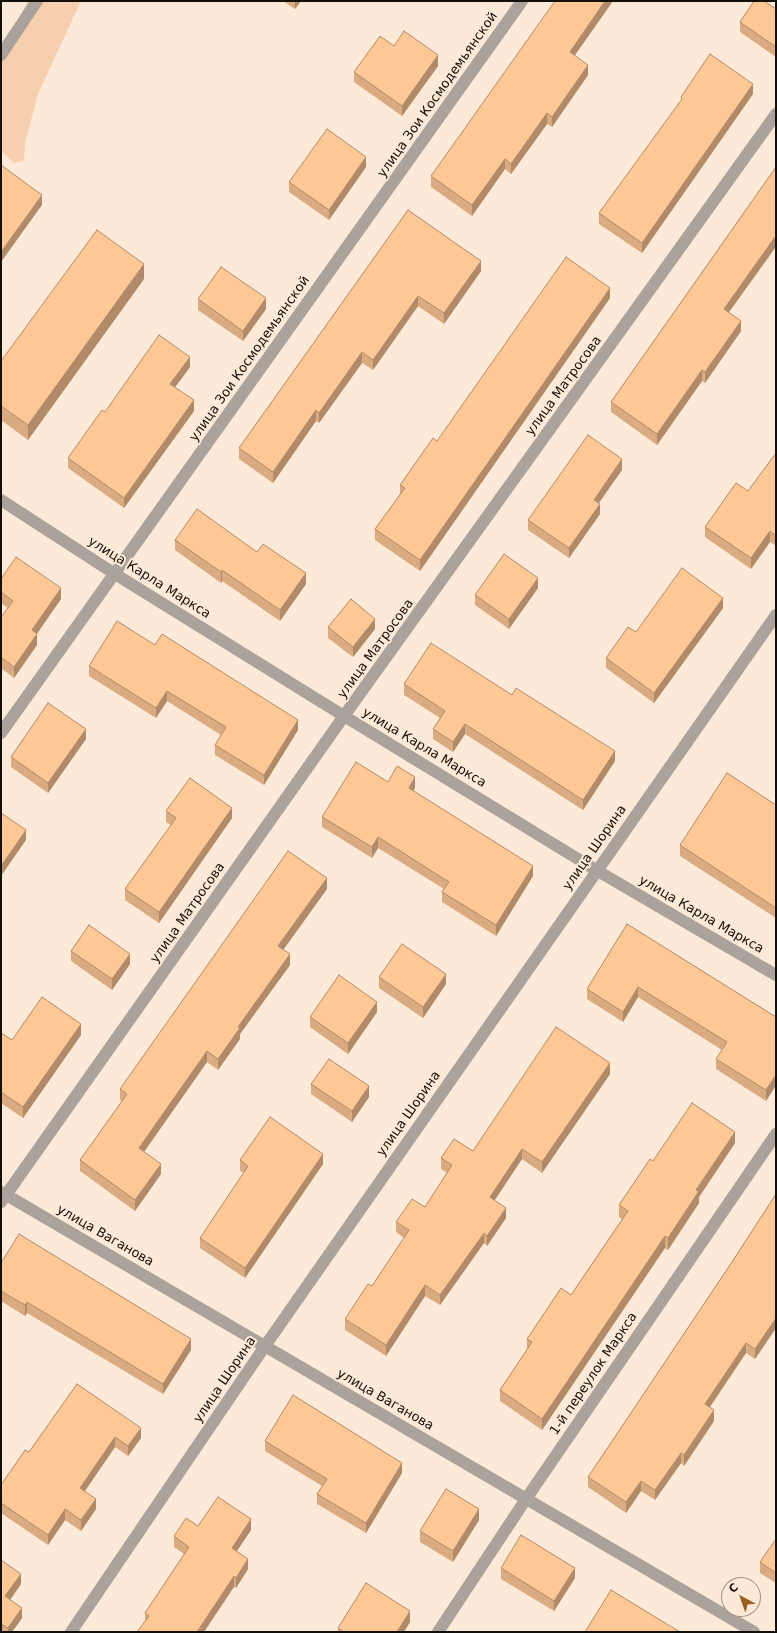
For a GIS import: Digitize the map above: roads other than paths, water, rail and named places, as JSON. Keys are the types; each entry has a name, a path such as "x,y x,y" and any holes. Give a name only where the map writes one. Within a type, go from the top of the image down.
{"street":[{"path":"1,55 37,1"},
{"name":"улица Зои Космодемьянской","path":"1,733 522,1"},
{"name":"улица Матросова","path":"3,1196 344,716 776,114"},
{"name":"улица Карла Маркса","path":"1,500 115,574 344,716 596,870 776,975"},
{"name":"улица Шорина","path":"71,1632 265,1346 596,870 774,620"},
{"name":"1-й переулок Маркса","path":"438,1632 526,1498 776,1134"},
{"name":"улица Ваганова","path":"3,1196 265,1346 754,1632"}]}
